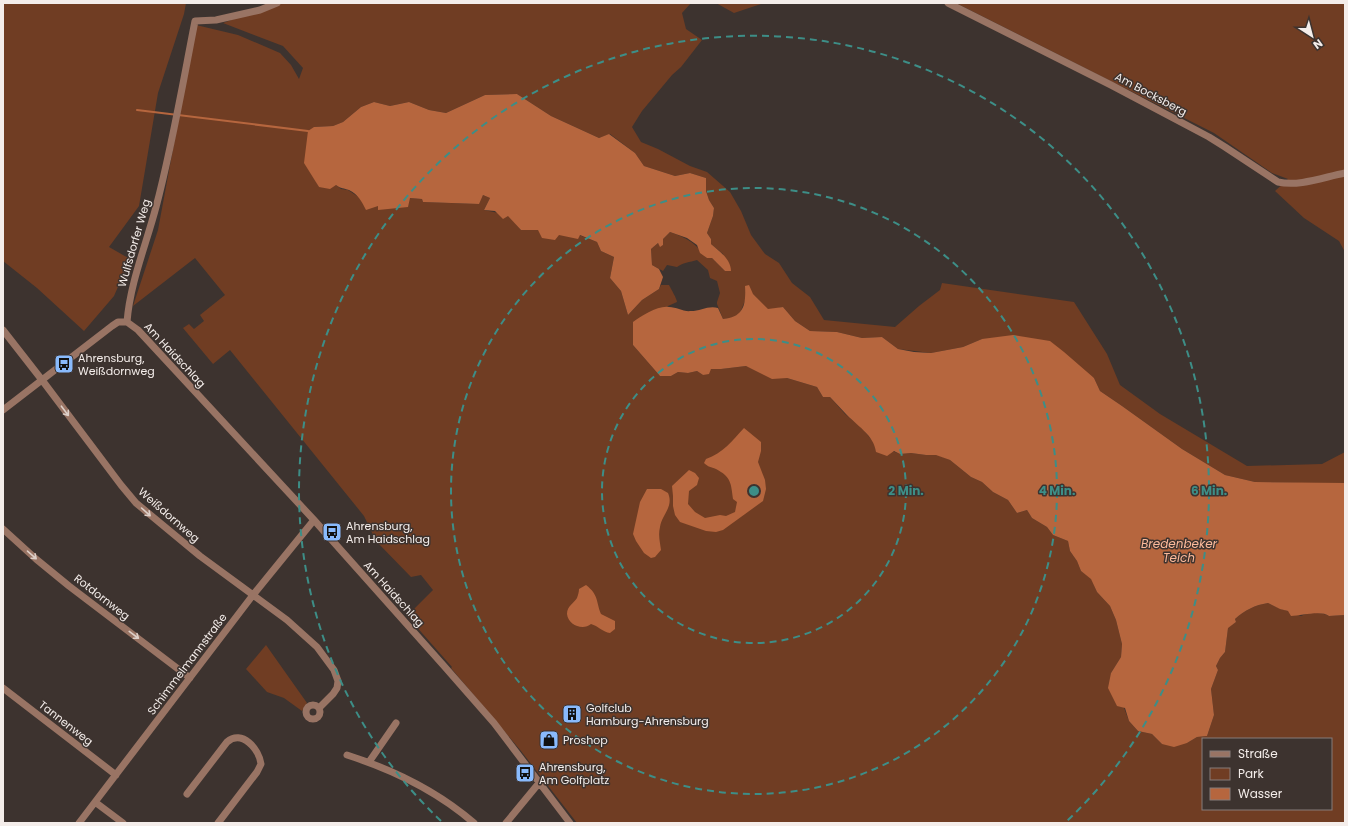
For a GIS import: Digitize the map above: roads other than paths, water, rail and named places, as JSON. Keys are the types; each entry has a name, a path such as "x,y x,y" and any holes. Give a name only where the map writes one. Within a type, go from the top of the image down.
{"street":[{"name":"Wulfsdorfer Weg","path":"127,322 129,301 156,206 195,20 216,20 260,10 277,3"},
{"name":"Am Bocksberg","path":"948,3 1111,85 1202,134 1225,147 1278,182 1295,184 1345,173"},
{"path":"3,410 112,326 118,322 127,322"},
{"name":"Am Haidschlag","path":"127,322 138,330 314,520 444,666 494,723 570,823"},
{"name":"Weißdornweg","path":"3,330 136,503 200,556 287,620 317,647 334,670 338,681 337,688 319,708"},
{"name":"Schimmelmannstraße","path":"79,823 253,595 314,520"},
{"name":"Rotdornweg","path":"3,528 36,559 69,586 190,678"},
{"name":"Tannenweg","path":"3,688 116,775"},
{"path":"369,762 396,723"},
{"path":"187,794 231,738 240,738 251,744 258,753 261,764 257,772 218,823"},
{"path":"347,755 395,772 425,788 474,823"},
{"path":"506,823 539,783"},
{"path":"95,802 123,823"}],"water":[{"path":"517,94 551,116 599,138 609,134 635,153 644,166 675,176 690,173 706,178 706,191 714,208 707,233 711,239 711,244 727,259 731,271 725,271 712,258 707,258 700,253 697,245 687,238 670,232 663,239 663,245 660,247 658,243 651,249 652,265 659,269 663,277 659,289 642,300 628,315 621,291 610,278 614,257 601,251 597,242 580,235 578,239 559,235 555,240 542,238 538,230 521,230 508,216 503,219 495,211 484,210 490,198 483,195 479,204 423,202 422,199 410,198 408,207 378,210 378,206 366,210 357,196 349,190 336,185 330,189 319,187 304,163 308,131 314,127 333,126 343,122 361,107 374,102 390,106 409,102 429,110 446,113 485,95"},
{"name":"Bredenbeker Teich","path":"749,285 753,294 768,309 783,307 795,321 810,331 837,332 862,338 882,337 898,349 914,352 931,353 963,347 982,339 1013,335 1050,341 1094,378 1100,391 1182,449 1225,475 1255,482 1345,483 1345,615 1329,616 1316,613 1291,616 1288,611 1268,603 1246,611 1235,619 1236,622 1228,628 1225,652 1216,666 1218,670 1211,689 1214,715 1207,736 1197,737 1187,743 1174,747 1162,744 1152,734 1138,731 1129,721 1125,708 1117,706 1108,688 1111,673 1121,657 1122,644 1116,620 1110,606 1097,592 1091,579 1081,571 1077,561 1070,551 1068,541 1053,535 1047,527 1032,518 1027,510 1017,513 1008,500 993,492 982,482 971,477 950,460 936,455 911,453 900,454 894,451 887,456 876,452 875,446 868,435 830,397 823,397 817,387 787,378 772,379 746,366 711,369 709,374 703,375 697,371 688,373 678,372 671,376 660,376 633,345 633,322 650,312 665,307 694,311 715,307 718,308 723,319 730,318 739,313 742,309 745,299 745,286"},
{"path":"744,428 761,442 761,451 758,462 765,480 766,489 763,501 723,530 716,532 706,531 680,522 675,515 673,506 672,486 689,470 695,473 699,478 697,485 689,491 688,504 695,512 705,518 720,515 726,516 735,512 737,502 733,499 729,481 721,472 704,463 706,459 727,446"},
{"path":"647,489 661,489 668,493 670,502 659,530 661,550 655,557 651,558 644,553 633,534 640,502"},
{"path":"586,585 595,595 601,614 615,621 615,629 610,633 591,624 584,627 576,626 568,618 568,609 577,598 579,589"}],"waterway":[{"path":"137,110 308,131"}],"place":[{"name":"Ahrensburg, Weißdornweg","path":"64,364"},
{"name":"Ahrensburg, Am Haidschlag","path":"332,532"},
{"name":"Golfclub Hamburg-Ahrensburg","path":"572,714"},
{"name":"Proshop","path":"549,740"},
{"name":"Ahrensburg, Am Golfplatz","path":"525,773"}]}
